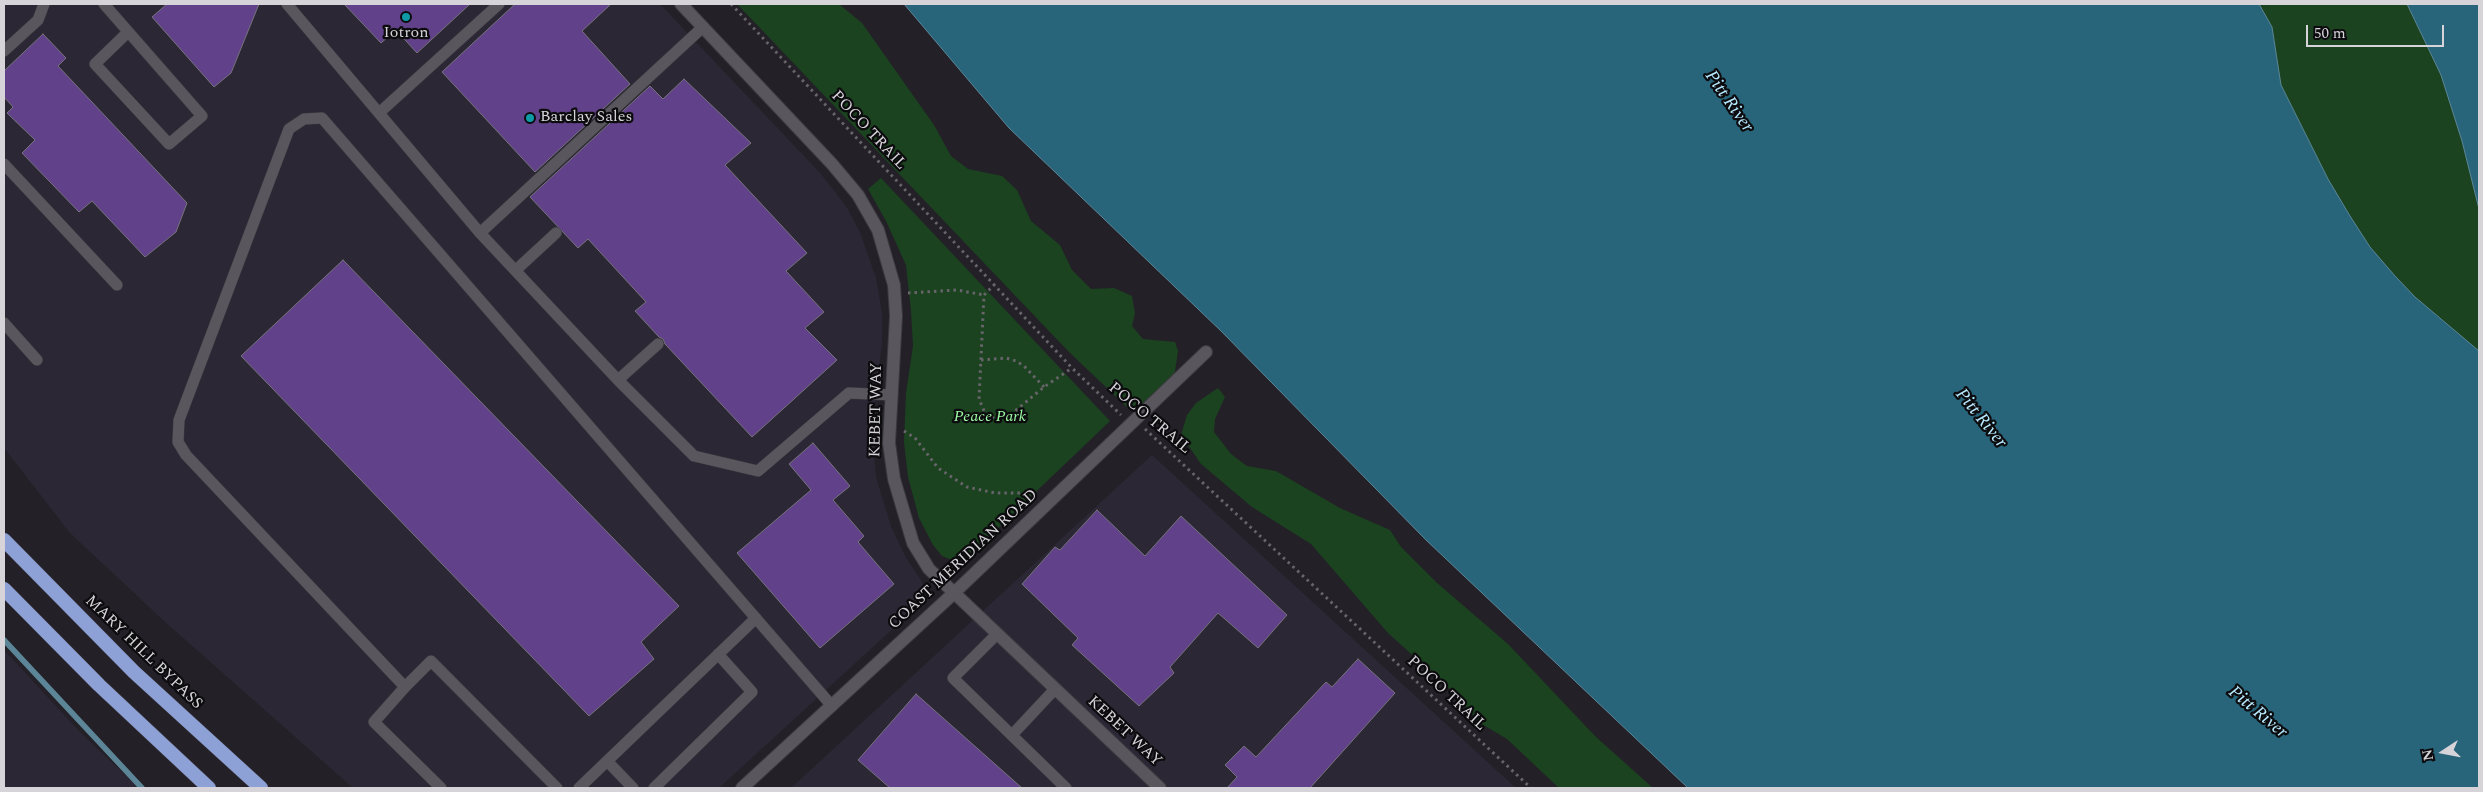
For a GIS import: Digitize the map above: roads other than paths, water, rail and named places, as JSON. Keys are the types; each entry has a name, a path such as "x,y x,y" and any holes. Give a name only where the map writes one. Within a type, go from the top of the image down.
{"highway":[{"name":"MARY HILL BYPASS","path":"4,540 134,672 261,788"},
{"path":"4,589 99,685 209,788"}],"street":[{"name":"KEBET WAY","path":"681,4 858,195 878,230 888,260 895,294 896,316 890,423 894,479 914,543 929,569 1160,788"},
{"name":"COAST MERIDIAN ROAD","path":"742,788 954,593 1206,352"}],"lane":[{"path":"4,52 38,20 44,4"},
{"path":"104,4 202,116 169,144 95,64 128,32"},
{"path":"288,4 480,233 618,380 694,456 758,472 850,393 892,395"},
{"path":"379,113 498,4"},
{"path":"480,233 703,27"},
{"path":"405,687 186,455 178,442 179,420 289,129 304,119 322,118 832,706"},
{"path":"4,164 117,285"},
{"path":"516,270 556,233"},
{"path":"4,323 37,360"},
{"path":"618,380 658,344"},
{"path":"579,788 756,618"},
{"path":"997,634 953,678 1066,788"},
{"path":"654,788 752,692 718,654"},
{"path":"441,788 374,722 431,661 557,788"},
{"path":"1012,735 1055,689"},
{"path":"607,761 633,788"}],"water":[{"name":"Pitt River","path":"904,4 2259,4 2272,27 2281,85 2328,179 2350,216 2370,247 2415,297 2479,351 2479,788 1688,788 1426,540 1221,331 1009,128"},
{"path":"2407,4 2479,4 2479,209 2462,141 2441,75"}],"waterway":[{"path":"4,640 142,788"}],"place":[{"name":"Iotron","path":"406,17"},
{"name":"Barclay Sales","path":"530,118"}],"park label":[{"name":"Peace Park","path":"990,418"}]}
